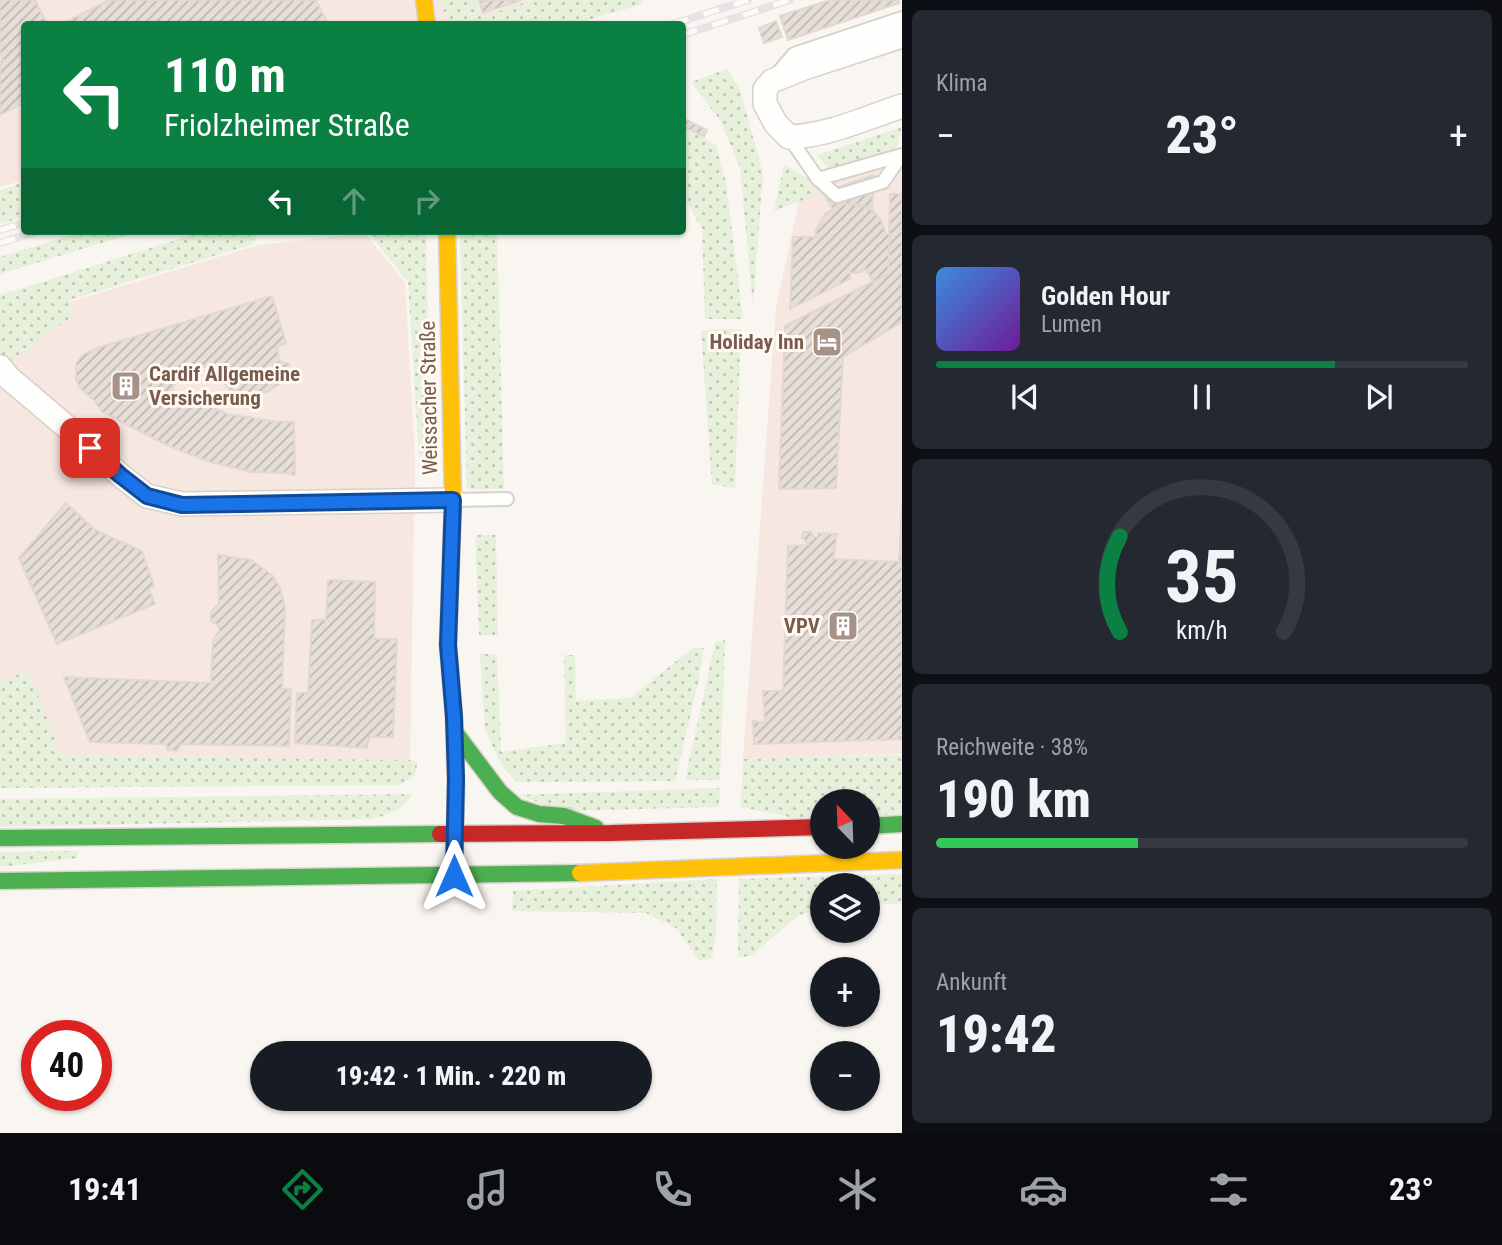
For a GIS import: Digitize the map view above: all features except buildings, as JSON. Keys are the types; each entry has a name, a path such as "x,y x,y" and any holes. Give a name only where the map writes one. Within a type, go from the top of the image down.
{"main road":[{"path":"424,0 427,21"},
{"name":"Weissacher Straße","path":"447,235 453,500 448,645 456,778 454,876"},
{"path":"454,731 500,792 517,807 539,814 564,816 611,833"},
{"path":"880,825 902,824"},
{"path":"0,838 611,833 810,827"},
{"path":"0,881 636,872 902,860"}],"street":[{"path":"902,36 804,68 772,81 765,89 765,104 776,124 789,137 827,131 902,106"},
{"path":"3,378 75,434 147,496 182,505 453,500"}],"lane":[{"path":"772,81 794,54 902,18"},
{"path":"789,137 818,179 837,197 883,183 901,156"},
{"path":"818,179 901,156"},
{"path":"453,500 507,499"}],"shaded area":[{"path":"0,0 628,0 568,21 21,21 21,181 0,187"},
{"path":"902,163 902,754 743,759 776,307 805,174"},
{"path":"367,235 405,282 415,458 410,760 62,756 28,671 0,681 0,323 258,245"}],"green space":[{"path":"442,0 476,0 482,17 532,0 642,0 643,4 584,21 446,21"},
{"path":"727,69 740,89 763,174 753,305 740,167 720,120 691,82"},
{"path":"902,127 896,150 828,168 817,155"},
{"path":"686,129 716,145 726,182 743,319 705,319 702,229 686,200"},
{"path":"784,164 813,182 813,196 774,211"},
{"path":"21,183 21,218 0,224 0,190"},
{"path":"72,235 128,235 0,274 0,257"},
{"path":"192,235 257,235 253,244 69,300 73,319 59,325 9,363 0,355 0,295"},
{"path":"370,235 426,235 431,459 420,469 408,282"},
{"path":"460,235 497,235 504,489 467,489"},
{"path":"741,329 735,488 712,484 701,330"},
{"path":"475,535 496,535 498,635 479,635"},
{"path":"725,640 720,780 685,780 715,643"},
{"path":"693,648 704,648 675,781 517,782 502,766 485,730 480,654 497,654 501,752 566,743 564,655 575,655 576,701 630,698"},
{"path":"28,671 62,756 410,760 417,763 416,773 401,785 0,788 0,681"},
{"path":"902,755 902,814 880,815 880,789 810,789 810,817 794,818 741,807 743,759"},
{"path":"720,788 719,807 560,811 519,795"},
{"path":"413,794 404,805 394,811 370,819 0,827 0,799"},
{"path":"78,851 78,858 0,867 0,852"},
{"path":"902,874 902,903 880,904 880,875"},
{"path":"810,877 810,912 799,915 751,956 738,957 739,879"},
{"path":"717,879 716,932 712,959 699,960 676,928 646,913 512,911 513,891"}],"railway":[{"path":"682,21 748,0"},
{"path":"686,34 790,0"},
{"path":"0,230 21,224"},
{"path":"0,243 26,235"}],"traffic: fast":[{"path":"454,731 500,792 517,807 539,814 564,816 596,828"},
{"path":"454,876 456,787"},
{"path":"880,825 902,824"},
{"path":"0,838 440,834"},
{"path":"0,881 580,873"}],"traffic: slow":[{"path":"424,0 427,21"},
{"path":"447,235 453,500 448,645 456,787"},
{"path":"580,873 902,860"}],"traffic: jam":[{"path":"440,834 810,827"}],"place":[{"name":"Holiday Inn","path":"827,342"},
{"name":"Cardif Allgemeine Versicherung","path":"126,386"},
{"name":"VPV","path":"843,626"}],"route":[{"path":"90,448 147,496 182,505 453,500 448,645 456,778 454,876"}]}
